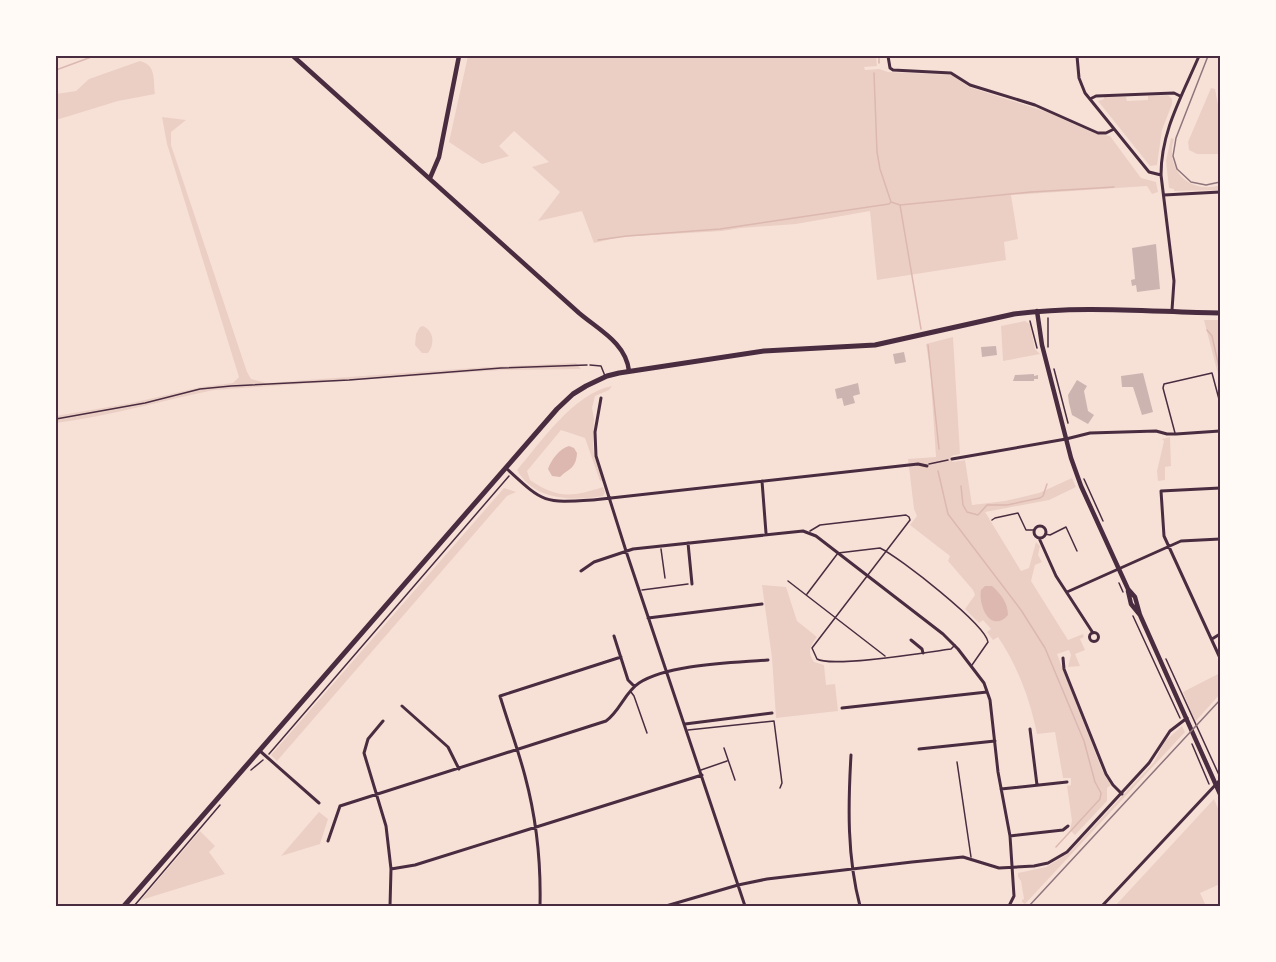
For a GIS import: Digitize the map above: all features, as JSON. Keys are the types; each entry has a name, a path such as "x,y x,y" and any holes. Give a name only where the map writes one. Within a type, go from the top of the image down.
{"main road":[{"path":"293,56 620,347 629,371"},
{"path":"430,178 439,157 459,56"},
{"path":"1037,311 1042,345 1081,486 1117,569 1135,597 1140,615 1219,782 1221,794"},
{"path":"124,906 565,400 586,386 605,377 629,371 770,350 875,345 1037,311 1221,313"}],"street":[{"path":"888,56 892,69 951,73 970,85 1035,105 1094,132 1106,134 1114,129"},
{"path":"1077,56 1082,88 1149,172 1161,175"},
{"path":"1172,312 1174,280 1161,162 1166,132 1198,56"},
{"path":"1090,99 1096,96 1174,93 1180,96"},
{"path":"1164,196 1221,192"},
{"path":"601,398 594,444 648,618 745,906"},
{"path":"952,459 1090,434 1156,430 1167,434 1221,431"},
{"path":"506,468 534,494 560,502 918,464 927,466"},
{"path":"762,482 766,534"},
{"path":"1221,488 1161,491 1164,536 1221,658"},
{"path":"1039,538 1045,534 1042,527 1034,530 1034,535 1039,538 1055,574 1093,633"},
{"path":"581,571 594,562 626,550 766,534 809,532 936,628 955,645 987,692 1000,789 1010,836 1014,896 1009,906"},
{"path":"1067,592 1181,541 1221,539"},
{"path":"688,543 692,584"},
{"path":"648,618 762,604"},
{"path":"1212,639 1221,634"},
{"path":"614,636 628,680 634,687"},
{"path":"911,640 923,652"},
{"path":"540,906 540,882 526,778 500,696 621,657"},
{"path":"1063,658 1064,669 1107,774 1122,794"},
{"path":"328,841 340,806 606,721 614,716 630,691 640,682 666,672 768,660"},
{"path":"842,708 987,692"},
{"path":"402,706 448,747 459,769"},
{"path":"685,724 772,713"},
{"path":"667,906 766,879 961,857 971,858 993,867 1012,868 1048,864 1068,852 1149,763 1170,731 1187,718"},
{"path":"383,721 368,739 364,753 386,826 391,869 390,906"},
{"path":"1030,729 1036,785"},
{"path":"919,749 995,741"},
{"path":"258,750 319,802"},
{"path":"851,755 848,803 853,869 860,906"},
{"path":"391,869 415,865 701,773"},
{"path":"1000,789 1067,782"},
{"path":"1102,906 1219,782"},
{"path":"1010,836 1063,831 1068,826"}],"lane":[{"path":"590,365 601,366 605,377"},
{"path":"1176,434 1163,388 1164,384 1212,373 1221,403"},
{"path":"992,520 1018,513 1026,530 1034,530"},
{"path":"809,532 820,525 906,515 909,517 812,648 819,661 885,657 951,649 955,645"},
{"path":"1045,534 1066,527 1077,551"},
{"path":"807,594 838,553 880,548 885,550 960,607 986,635 988,642 971,666"},
{"path":"788,581 885,657"},
{"path":"630,691 634,696 647,733"},
{"path":"687,730 774,721 782,783 780,788"},
{"path":"724,748 735,780"},
{"path":"701,773 728,760"},
{"path":"957,762 971,858"}],"path":[{"path":"1048,318 1049,351"},
{"path":"1052,363 1069,439"},
{"path":"56,419 145,403 200,389 501,368 590,365"},
{"path":"927,466 931,463 952,459"},
{"path":"250,770 266,757 512,473"},
{"path":"1082,475 1105,525"},
{"path":"661,546 665,578"},
{"path":"1117,569 1124,595"},
{"path":"642,590 692,584"},
{"path":"1133,614 1179,716"},
{"path":"1164,654 1218,774"},
{"path":"1191,741 1209,782"},
{"path":"134,906 220,805"}],"shaded area":[{"path":"468,56 876,56 877,66 864,67 865,70 879,69 888,72 952,75 969,87 1047,112 1096,134 1110,136 1141,178 1156,182 1158,192 1152,194 1147,186 1011,195 1018,239 1004,242 1006,260 877,280 870,211 796,224 620,237 594,243 582,211 538,221 560,192 532,167 549,162 514,131 499,146 509,156 482,164 449,142"},
{"path":"140,61 152,70 155,94 118,101 56,120 56,94 76,91 89,79"},
{"path":"1211,88 1215,89 1220,115 1220,154 1197,154 1189,150 1188,142"},
{"path":"1168,95 1172,99 1172,104 1162,130 1157,165 1150,166 1098,101 1104,97 1126,97 1127,101 1148,100 1148,96"},
{"path":"162,117 186,120 171,132 171,145 251,379 266,383 576,363 581,369 502,370 214,390 56,423 56,416 132,403 201,387 233,383 239,377 167,144"},
{"path":"1171,138 1174,139 1173,160 1182,177 1199,186 1220,185 1220,190 1174,191 1169,188 1166,161"},
{"path":"1204,320 1219,320 1220,382"},
{"path":"1025,321 1030,324 1035,349 1040,354 1003,361 1001,326"},
{"path":"423,326 427,328 432,338 432,346 428,353 422,353 415,345 416,334"},
{"path":"953,337 960,454 951,456 952,462 965,460 972,505 1005,501 1039,493 1072,478 1076,487 1049,500 985,512 1021,571 1029,568 1036,542 1040,546 1038,555 1042,562 1035,565 1031,581 1068,640 1083,634 1084,637 1080,639 1085,650 1075,654 1080,666 1068,667 1071,655 1069,650 1057,654 1102,770 1111,785 1107,788 1107,801 1075,835 1070,830 1072,821 1067,786 1071,785 1071,778 1063,778 1055,732 1037,734 1031,708 1012,660 998,637 993,640 987,632 991,629 983,620 979,623 965,609 975,595 973,590 948,561 950,556 910,525 917,516 914,509 908,459 936,457 930,368 926,344"},
{"path":"612,386 609,390 595,396 592,408 594,455 603,480 600,481 585,438 561,430 527,471 530,480 549,491 574,494 603,487 605,492 603,496 555,497 533,488 517,470 572,408 598,390"},
{"path":"1170,437 1171,466 1165,467 1165,480 1158,481 1157,471 1164,441 1162,439"},
{"path":"569,446 577,453 574,465 560,477 552,476 548,469 551,462 559,452"},
{"path":"504,488 516,492 507,496 277,761 271,755"},
{"path":"762,585 786,587 797,621 817,637 810,652 814,662 824,665 826,685 835,684 838,711 776,718 772,658"},
{"path":"985,586 992,586 1005,603 1008,615 1002,620 991,620 984,610 981,590"},
{"path":"1220,673 1220,694 1195,722 1183,692"},
{"path":"1182,726 1185,732 1025,904 1022,902 1024,899 1018,873 1046,867 1069,853 1154,762 1165,741"},
{"path":"1214,799 1220,813 1220,884 1200,893 1206,906 1115,906"},
{"path":"319,812 328,819 320,844 281,856"},
{"path":"200,831 215,846 209,852 225,874 141,900"}],"building":[{"path":"1156,244 1160,289 1137,292 1136,285 1132,286 1131,280 1135,279 1132,248"},
{"path":"996,346 997,355 982,357 981,347"},
{"path":"904,352 906,362 895,364 893,354"},
{"path":"1143,373 1153,412 1142,415 1133,387 1122,387 1121,376"},
{"path":"1034,374 1034,376 1038,375 1038,379 1034,381 1013,381 1015,375"},
{"path":"1077,380 1087,386 1084,391 1088,411 1094,415 1088,424 1072,415 1069,403 1068,395"},
{"path":"858,383 860,394 853,396 855,403 844,406 842,398 837,399 835,389"}],"waterway":[{"path":"56,70 94,56"},
{"path":"879,56 879,63"},
{"path":"874,73 877,152 880,169 891,202 900,205 921,329"},
{"path":"900,205 1031,192 1114,187"},
{"path":"598,240 720,229 891,202"},
{"path":"1207,330 1212,336 1220,372"},
{"path":"928,345 939,449"},
{"path":"938,471 948,514 1021,610 1045,648 1084,741 1095,782 1101,793 1100,799 1056,847"},
{"path":"961,486 963,505 967,512 978,515 987,505 1007,505 1040,498 1047,484"}],"tram line":[{"path":"1208,56 1176,138 1173,156 1177,169 1191,182 1206,185 1220,182"}],"railway":[{"path":"1029,906 1220,700"}]}
